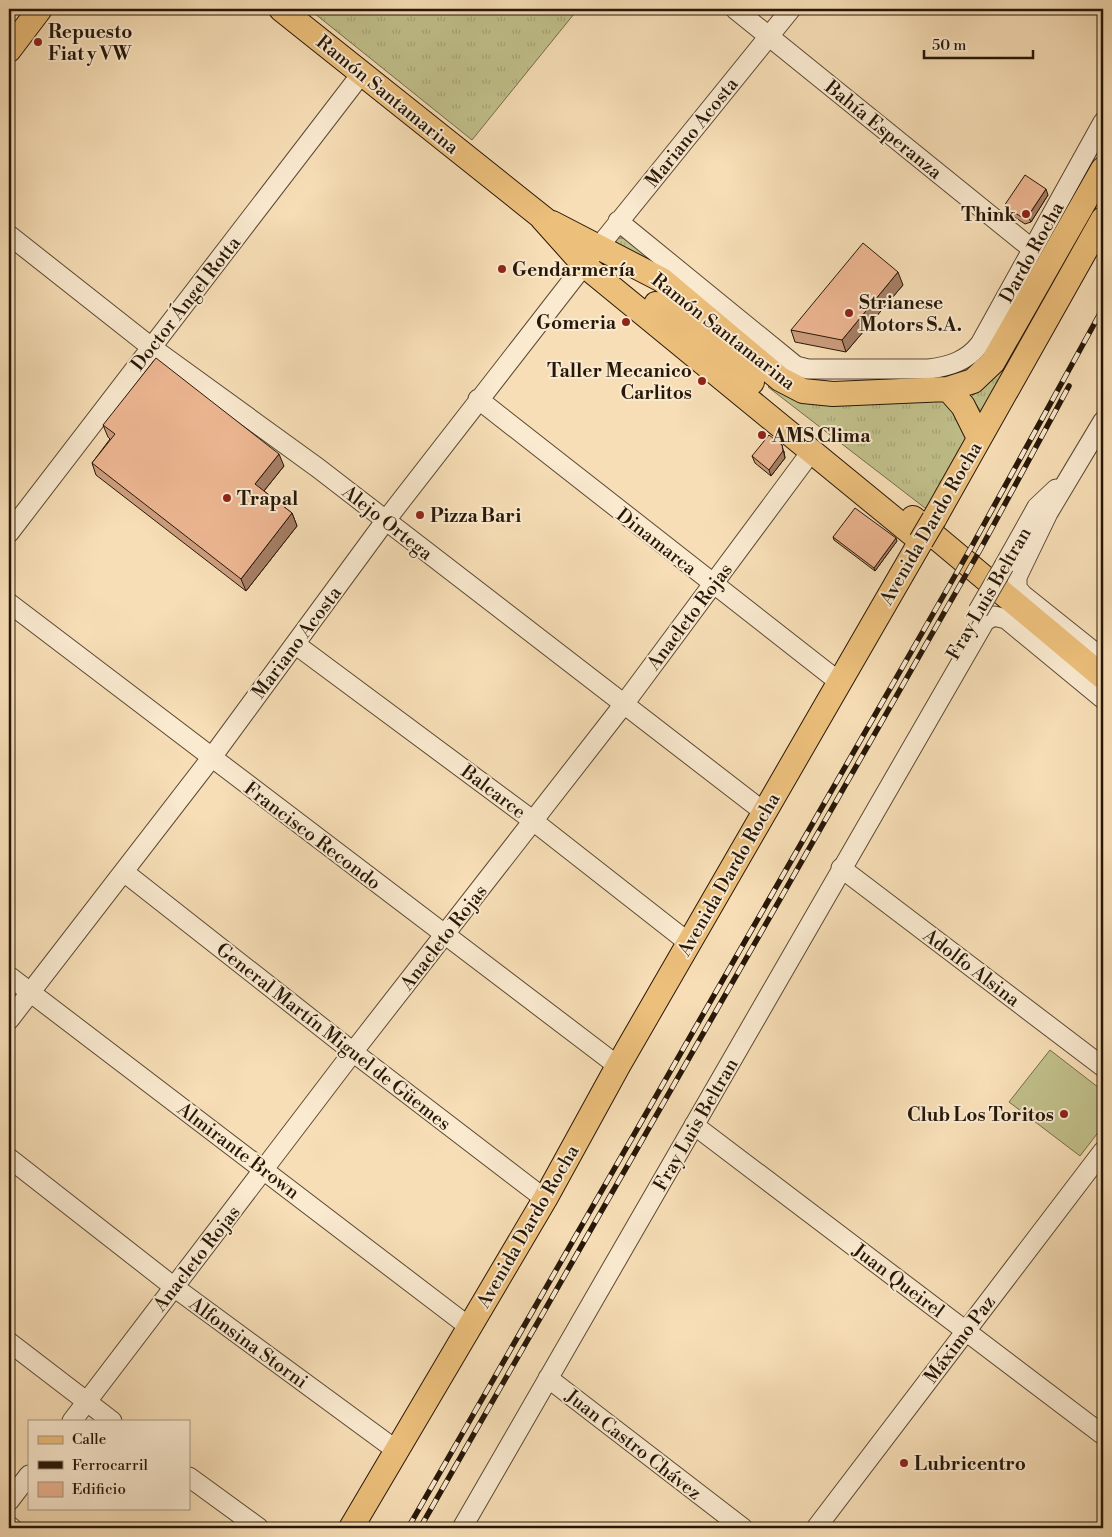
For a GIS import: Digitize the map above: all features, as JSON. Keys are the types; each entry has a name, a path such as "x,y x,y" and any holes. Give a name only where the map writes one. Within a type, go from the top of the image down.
{"main road":[{"path":"9,50 40,9"},
{"name":"Ramón Santamarina","path":"282,9 542,218 693,332 966,564 1103,677"},
{"path":"946,378 973,380 993,362 1103,169"},
{"name":"Avenida Dardo Rocha","path":"351,1528 468,1326 545,1199 618,1066 838,681 934,519 1103,218"},
{"name":"Ramón Santamarina","path":"592,255 662,280 780,379 803,391 833,394 946,378"},
{"name":"Ramón Santamarina","path":"592,255 811,452 921,541"},
{"path":"946,378 979,438"}],"street":[{"name":"Bahía Esperanza","path":"735,9 1032,249"},
{"name":"Mariano Acosta","path":"9,1020 212,757 386,520 478,400 618,221 791,9"},
{"name":"Doctor Ángel Rotta","path":"9,533 362,73"},
{"name":"Dardo Rocha","path":"946,378 975,351 1103,122"},
{"name":"Ramón Santamarina","path":"618,221 796,366 808,369 929,369 946,378"},
{"name":"Alejo Ortega","path":"9,235 150,347 386,520 764,812"},
{"name":"Dinamarca","path":"478,400 838,681"},
{"name":"Fray Luis Beltran","path":"462,1528 926,720 937,680 986,614 1011,571 1037,506 1068,478 1103,421"},
{"name":"Anacleto Rojas","path":"73,1420 353,1052 624,704 811,452"},
{"path":"1011,571 1017,588 1023,595 1103,659"},
{"name":"Francisco Recondo","path":"9,603 618,1066"},
{"path":"986,614 1006,619 1103,699"},
{"name":"Balcarce","path":"295,644 532,820 689,943"},
{"name":"Adolfo Alsina","path":"841,868 1103,1067"},
{"name":"General Martín Miguel de Güemes","path":"124,872 353,1052 545,1199"},
{"name":"Almirante Brown","path":"9,976 265,1169 468,1326"},
{"name":"Juan Queirel","path":"694,1125 1103,1435"},
{"name":"Máximo Paz","path":"816,1528 1103,1151"},
{"name":"Alfonsina Storni","path":"9,1158 174,1286 396,1450"},
{"path":"9,1342 111,1420"},
{"name":"Juan Castro Chávez","path":"548,1378 743,1528"},
{"path":"9,1501 28,1477"},
{"path":"190,1478 259,1528"}],"green space":[{"path":"309,9 578,9 472,140"},
{"path":"614,238 625,238 666,272 616,249"},
{"path":"1006,366 984,416 971,397"},
{"path":"772,384 938,397 948,402 967,440 932,504 925,508 768,387"},
{"name":"Club Los Toritos","path":"1050,1050 1103,1091 1103,1126 1080,1156 1009,1102"}],"building":[{"path":"1025,175 1046,189 1028,216 1023,218 1004,206"},
{"name":"Strianese Motors S.A.","path":"863,243 898,272 842,340 791,330"},
{"path":"156,358 279,454 255,484 292,513 241,579 92,463 115,434 103,425"},
{"path":"769,435 782,445 783,451 769,470 752,456"},
{"path":"855,508 896,538 874,568 833,537"}],"railway":[{"path":"408,1528 972,546 1103,308"},
{"path":"420,1528 980,550 1069,386"}],"place":[{"name":"Repuesto Fiat y VW","path":"38,42"},
{"name":"Think","path":"1026,214"},
{"name":"Gendarmería","path":"502,269"},
{"name":"Strianese Motors S.A.","path":"849,313"},
{"name":"Gomeria","path":"626,322"},
{"name":"Taller Mecanico Carlitos","path":"702,381"},
{"name":"AMS Clima","path":"762,435"},
{"name":"Trapal","path":"227,498"},
{"name":"Pizza Bari","path":"420,515"},
{"name":"Club Los Toritos","path":"1064,1114"},
{"name":"Lubricentro","path":"904,1463"}]}
